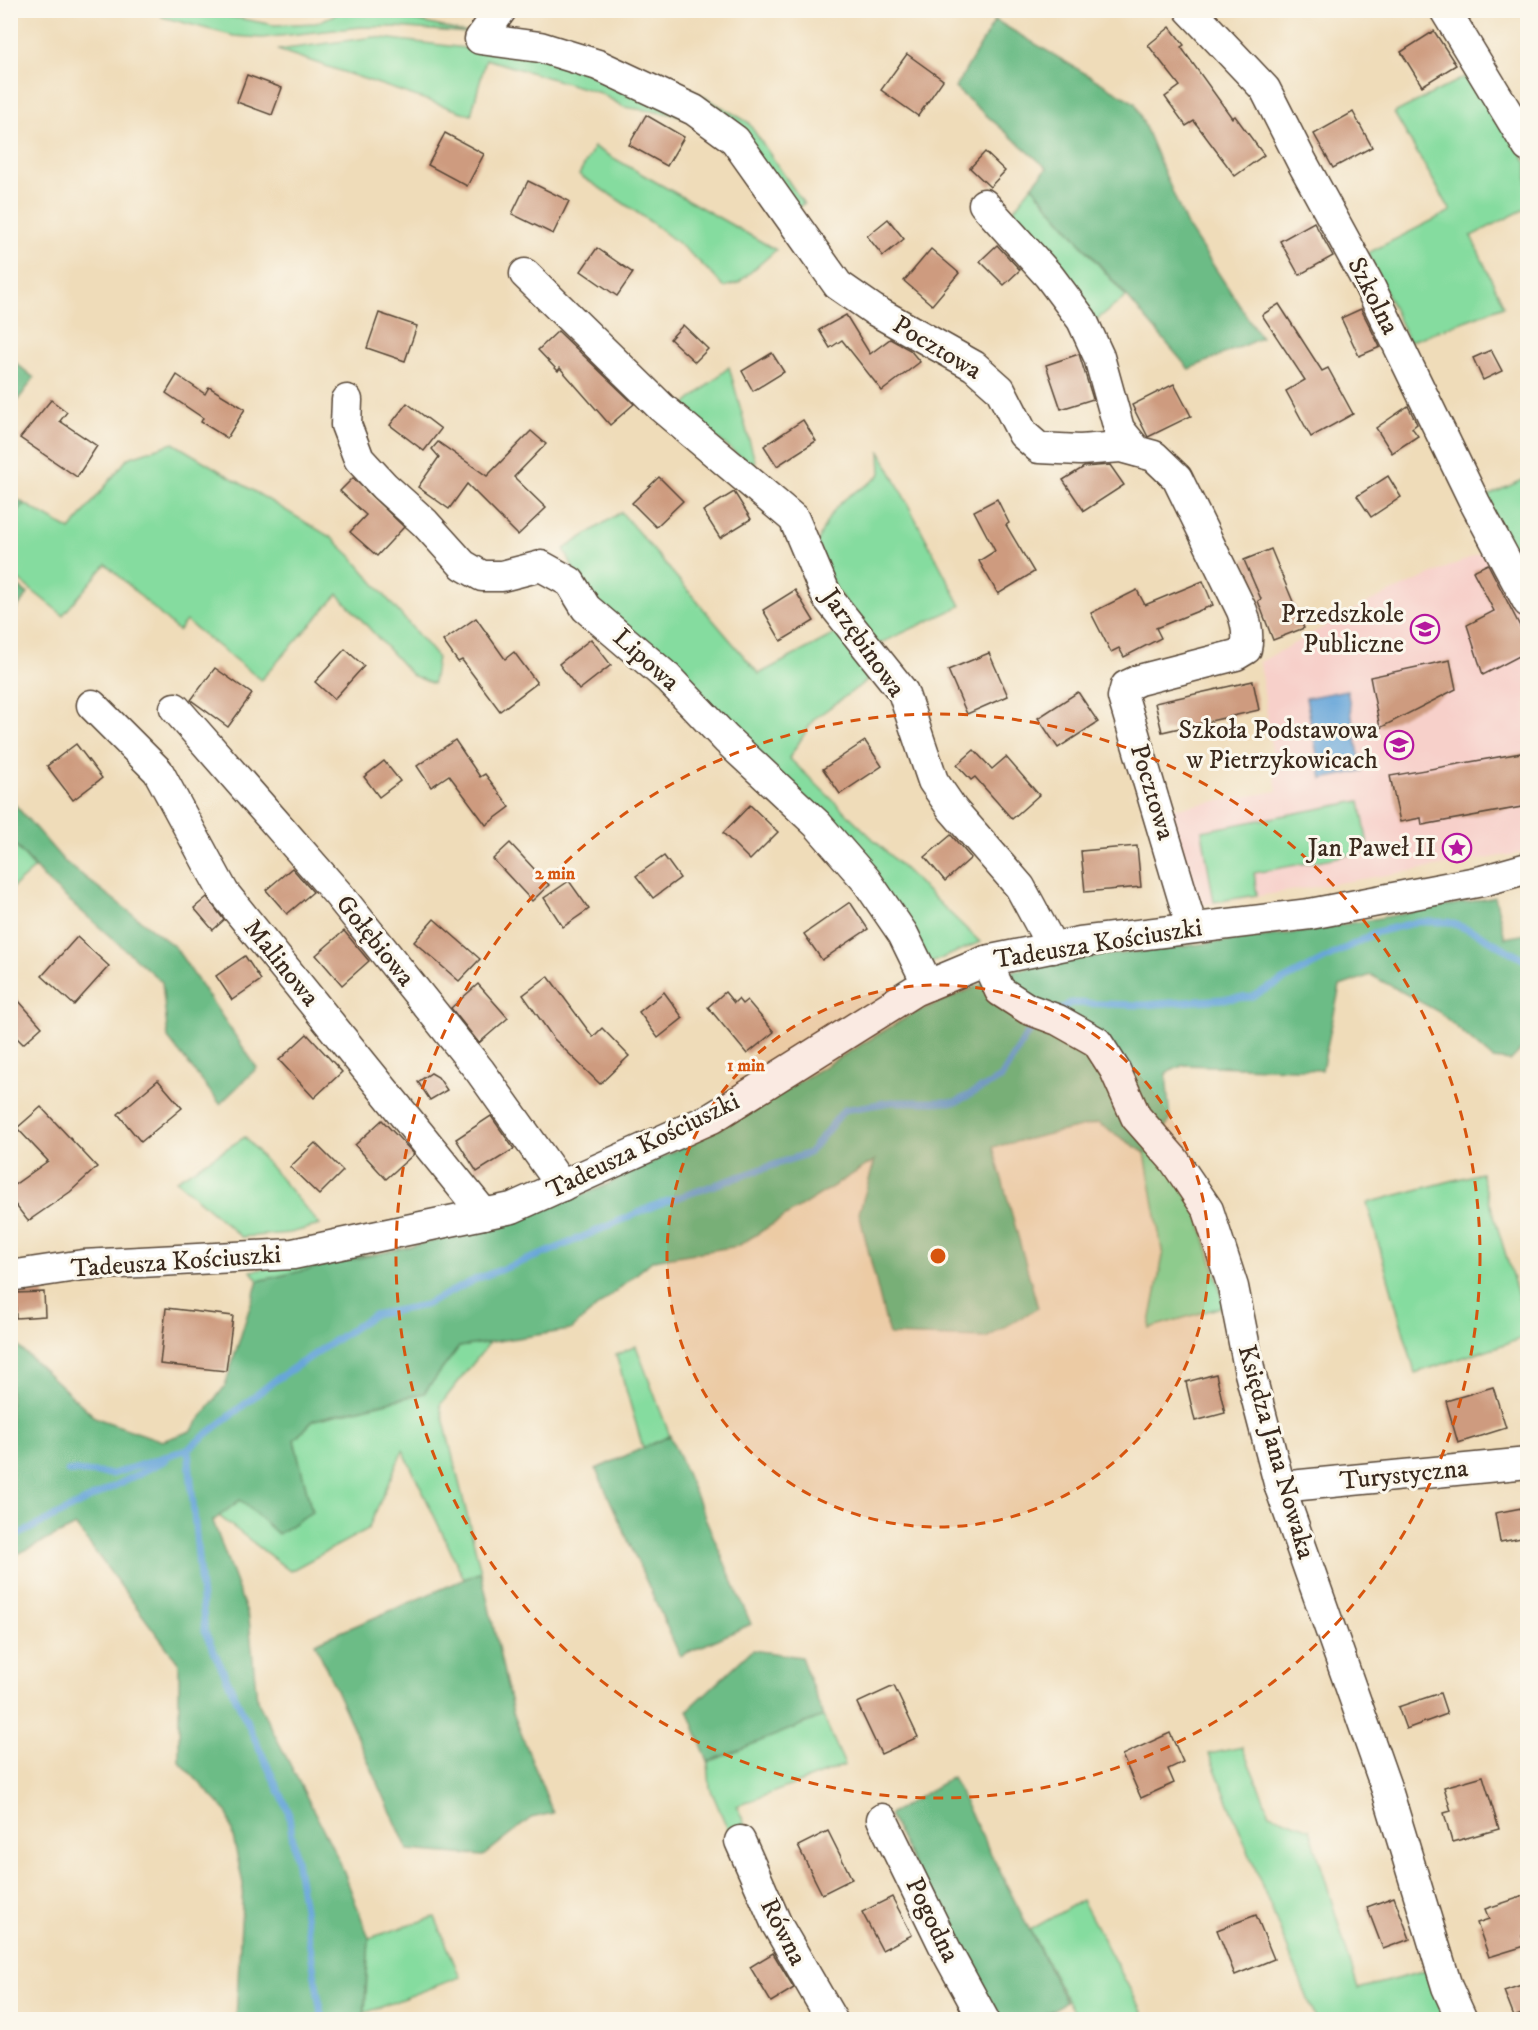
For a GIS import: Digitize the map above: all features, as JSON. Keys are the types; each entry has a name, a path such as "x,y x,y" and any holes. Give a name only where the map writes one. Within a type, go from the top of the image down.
{"street":[{"name":"Pocztowa","path":"501,10 480,39 540,47 598,65 694,110 735,140 838,285 874,310 974,366 999,389 1023,434 1039,448 1080,450 1121,447 1154,456 1177,478 1247,624 1246,649 1236,655 1139,680 1126,686 1122,697 1192,928"},
{"name":"Szkolna","path":"1190,10 1265,89 1368,283 1475,502 1527,602"},
{"path":"1446,10 1527,147"},
{"path":"984,204 1049,276 1082,320 1099,357 1119,429 1137,451"},
{"name":"Jarzębinowa","path":"525,274 662,407 794,519 827,597 903,692 933,782 953,810 1020,887 1053,948"},
{"name":"Lipowa","path":"347,400 346,425 359,459 463,565 482,576 502,576 541,566 570,582 586,608 669,678 726,739 817,824 872,889 903,934 928,985"},
{"name":"Malinowa","path":"92,705 159,771 224,893 484,1214"},
{"name":"Gołębiowa","path":"175,708 338,894 480,1071 562,1186"},
{"name":"Tadeusza Kościuszki","path":"10,1276 83,1265 293,1254 512,1208 712,1118 914,991 986,961 1053,948 1310,914 1482,881 1527,868"},
{"name":"Księdza Jana Nowaka","path":"986,961 1000,991 1097,1042 1115,1070 1136,1117 1174,1160 1208,1210 1233,1287 1250,1372 1280,1487 1387,1790 1447,1987 1462,2019"},
{"name":"Turystyczna","path":"1280,1487 1527,1463"},
{"name":"Pogodna","path":"882,1818 948,1954 984,2019"},
{"name":"Równa","path":"740,1841 777,1925 832,2019"}],"shaded area":[{"name":"Szkoła Podstawowa w Pietrzykowicach","path":"1494,547 1527,619 1527,852 1198,906 1171,809 1277,791 1260,662 1371,601"}],"green space":[{"path":"370,10 468,33 396,27 361,27 262,38 234,36 162,17 163,11 200,11 274,25 316,23 343,11"},
{"path":"995,20 1135,103 1186,224 1261,338 1189,369 1032,186 1047,168 955,88"},
{"path":"374,37 465,48 486,45 540,52 690,117 624,107 600,93 486,59 471,115 278,50"},
{"path":"659,71 748,122 804,204 790,211 657,87"},
{"path":"1475,72 1527,163 1527,208 1471,236 1504,306 1409,342 1368,253 1451,211 1394,113"},
{"path":"594,147 776,250 738,283 724,287 674,240 637,212 579,175"},
{"path":"1032,186 1126,297 1092,323 1004,222"},
{"path":"11,359 34,378 11,410"},
{"path":"729,367 755,461 753,467 680,409"},
{"path":"173,443 332,538 351,556 437,657 433,684 412,675 338,594 261,680 186,621 178,631 106,564 63,615 11,574 11,516 25,504 70,530 128,458"},
{"path":"880,451 961,606 872,647 814,551 820,535 837,507 881,473"},
{"path":"1527,478 1527,583 1485,497"},
{"path":"11,496 25,504 11,516"},
{"path":"621,512 759,674 844,629 876,674 814,719 789,758 980,942 924,966 910,935 591,606 564,549"},
{"path":"11,581 28,594 11,616"},
{"path":"10,799 64,861 175,947 257,1068 220,1104 168,1038 162,982 47,881 11,840"},
{"path":"1360,801 1369,851 1254,873 1257,895 1214,902 1202,831"},
{"path":"10,840 35,868 11,889 10,889"},
{"path":"1495,897 1505,938 1527,934 1527,1044 1510,1061 1493,1059 1439,1012 1371,975 1340,986 1322,1070 1184,1065 1166,1073 1170,1121 1145,1153 1098,1123 993,1147 1038,1308 986,1338 889,1335 859,1213 875,1160 738,1246 653,1260 570,1330 459,1347 424,1393 314,1420 294,1440 312,1512 278,1534 240,1500 213,1521 249,1619 257,1700 340,1862 369,1938 364,2019 236,2019 243,1884 228,1813 179,1761 179,1664 76,1526 11,1557 10,1339 96,1418 162,1441 191,1431 225,1386 258,1281 504,1225 602,1187 723,1127 914,1013 1016,970 1060,961 1302,932"},
{"path":"245,1137 320,1225 290,1233 241,1237 176,1180"},
{"path":"1152,1144 1196,1208 1225,1306 1149,1328 1163,1256 1145,1153"},
{"path":"1481,1173 1527,1325 1527,1337 1415,1373 1367,1203"},
{"path":"377,1254 258,1281 251,1271 318,1260"},
{"path":"490,1342 440,1405 481,1572 464,1579 403,1450 368,1529 290,1571 219,1516 240,1500 312,1512 294,1440 314,1420 424,1393 459,1347"},
{"path":"636,1346 670,1436 643,1448 616,1355"},
{"path":"670,1436 751,1624 680,1656 596,1469"},
{"path":"481,1572 513,1713 553,1813 531,1818 483,1856 408,1850 315,1643"},
{"path":"752,1650 801,1657 823,1716 708,1762 688,1710"},
{"path":"823,1716 845,1765 737,1806 748,1832 732,1839 710,1788 708,1762"},
{"path":"1242,1747 1270,1814 1310,1829 1358,1989 1430,1970 1450,2019 1316,2019 1209,1754"},
{"path":"952,1777 1066,2002 1037,2019 991,2019 889,1815"},
{"path":"1082,1900 1146,2019 1077,2019 1030,1930"},
{"path":"435,1917 460,1977 365,2013 369,1938"}],"water":[{"path":"1347,690 1362,771 1322,779 1306,698"}],"building":[{"path":"1170,27 1184,45 1181,47 1232,118 1235,116 1264,155 1235,176 1194,121 1186,126 1165,97 1180,86 1148,45"},
{"path":"1434,31 1456,65 1422,86 1401,52"},
{"path":"907,54 943,80 918,116 881,90"},
{"path":"247,75 282,88 272,115 237,102"},
{"path":"1353,112 1372,147 1333,168 1314,134"},
{"path":"646,115 684,137 667,166 629,145"},
{"path":"445,133 484,154 467,186 428,165"},
{"path":"985,152 1005,171 990,187 970,168"},
{"path":"528,181 569,201 553,234 512,214"},
{"path":"888,219 904,239 883,256 867,236"},
{"path":"1314,222 1333,256 1299,275 1280,241"},
{"path":"997,245 1020,270 1004,285 980,261"},
{"path":"597,248 633,273 617,296 581,271"},
{"path":"931,249 959,273 932,305 904,281"},
{"path":"1279,304 1322,371 1328,368 1353,414 1311,437 1286,391 1305,380 1262,315"},
{"path":"1361,309 1380,347 1359,356 1341,318"},
{"path":"379,313 417,326 405,361 367,348"},
{"path":"846,315 870,354 890,339 910,350 920,362 882,391 842,340 830,348 819,330"},
{"path":"683,325 708,349 695,362 670,339"},
{"path":"558,331 634,404 610,425 560,368 558,371 538,350"},
{"path":"1491,350 1502,371 1483,380 1473,358"},
{"path":"772,353 784,372 753,391 742,371"},
{"path":"1079,354 1093,399 1061,409 1046,365"},
{"path":"177,375 205,394 209,387 245,409 227,438 201,422 203,418 166,393"},
{"path":"1174,384 1191,416 1148,437 1132,405"},
{"path":"51,400 67,412 60,421 97,446 77,477 20,438"},
{"path":"407,403 441,429 424,451 390,425"},
{"path":"1408,406 1417,424 1412,428 1418,436 1392,453 1376,428"},
{"path":"803,420 816,441 777,466 764,446"},
{"path":"531,431 546,444 514,477 546,508 518,535 467,484 449,509 418,487 439,457 432,449 438,442 487,476"},
{"path":"1110,465 1124,485 1084,511 1063,480 1084,467"},
{"path":"1388,476 1401,497 1371,517 1357,496"},
{"path":"659,477 683,501 656,527 632,503"},
{"path":"353,478 404,527 377,556 350,532 366,515 340,491"},
{"path":"734,492 751,519 720,538 703,511"},
{"path":"997,499 1009,523 1006,525 1034,572 998,594 979,561 995,551 974,511"},
{"path":"1271,549 1304,628 1273,640 1258,601 1261,599 1244,560"},
{"path":"1488,564 1527,640 1527,652 1483,675 1467,625 1494,611 1473,571"},
{"path":"1203,581 1213,605 1156,628 1161,638 1124,657 1119,648 1111,652 1091,613 1137,590 1145,605"},
{"path":"795,590 814,621 781,641 763,610"},
{"path":"476,618 505,659 514,652 537,683 500,711 462,660 458,662 443,641"},
{"path":"591,639 611,665 579,690 559,664"},
{"path":"345,649 364,666 334,699 315,682"},
{"path":"989,653 1008,696 967,714 948,670"},
{"path":"1450,660 1456,689 1380,728 1370,677"},
{"path":"215,668 252,694 228,727 191,700"},
{"path":"1253,681 1259,710 1162,732 1155,703"},
{"path":"1078,692 1098,722 1058,748 1038,718"},
{"path":"455,740 480,777 485,774 510,807 486,825 449,775 431,787 417,766"},
{"path":"865,741 882,766 840,794 823,769"},
{"path":"76,744 102,778 73,800 47,766"},
{"path":"974,750 992,769 1006,757 1039,795 1012,819 975,777 971,780 957,765"},
{"path":"1527,752 1527,806 1422,825 1421,818 1400,822 1390,776"},
{"path":"384,761 400,781 379,797 364,777"},
{"path":"750,805 778,832 750,860 723,833"},
{"path":"951,835 971,858 945,881 925,857"},
{"path":"510,843 549,885 532,901 493,859"},
{"path":"1137,846 1141,887 1085,892 1081,851"},
{"path":"664,856 680,878 653,898 636,876"},
{"path":"292,868 313,892 287,914 266,890"},
{"path":"569,881 589,909 563,927 544,898"},
{"path":"207,897 224,920 213,930 194,908"},
{"path":"850,902 868,929 822,960 804,934"},
{"path":"434,919 480,959 459,981 414,942"},
{"path":"344,931 369,961 342,985 316,955"},
{"path":"77,937 109,966 74,1005 42,976"},
{"path":"245,956 261,980 232,1000 216,976"},
{"path":"548,976 593,1037 602,1028 629,1056 600,1084 554,1039 523,995"},
{"path":"478,984 508,1018 479,1043 451,1008"},
{"path":"10,991 42,1027 23,1044 10,1031"},
{"path":"664,992 683,1018 658,1038 639,1012"},
{"path":"725,992 734,1003 738,999 742,1004 747,1000 774,1032 747,1054 708,1007"},
{"path":"307,1034 342,1072 314,1098 279,1060"},
{"path":"431,1073 438,1077 447,1090 430,1100 418,1082"},
{"path":"158,1080 182,1108 141,1142 118,1114"},
{"path":"41,1107 97,1167 70,1192 28,1221 10,1198 10,1188 48,1161 17,1128"},
{"path":"491,1116 514,1149 477,1172 456,1139"},
{"path":"382,1120 414,1154 386,1179 355,1145"},
{"path":"315,1143 343,1171 319,1195 290,1167"},
{"path":"44,1292 45,1316 16,1318 15,1293"},
{"path":"166,1308 233,1316 226,1371 160,1364"},
{"path":"1216,1374 1225,1413 1195,1421 1186,1382"},
{"path":"1493,1387 1506,1428 1458,1443 1446,1401"},
{"path":"1527,1507 1527,1537 1500,1542 1495,1513"},
{"path":"894,1686 918,1737 881,1754 857,1703"},
{"path":"1440,1693 1447,1714 1406,1729 1398,1707"},
{"path":"1170,1733 1183,1762 1168,1769 1174,1783 1141,1798 1122,1755"},
{"path":"1483,1776 1499,1829 1452,1842 1444,1813 1451,1811 1444,1787"},
{"path":"828,1831 852,1879 822,1894 798,1846"},
{"path":"1527,1895 1527,1934 1522,1936 1525,1946 1489,1957 1477,1923 1489,1919 1485,1909"},
{"path":"892,1897 912,1935 882,1950 862,1912"},
{"path":"1394,1897 1410,1939 1383,1949 1367,1907"},
{"path":"1256,1915 1274,1959 1235,1975 1217,1930"},
{"path":"773,1953 794,1988 771,2002 750,1967"},
{"path":"1527,1983 1527,2012 1514,2017 1504,1991"}],"waterway":[{"path":"1059,1011 1070,1003 1143,1005 1251,997 1377,932 1417,922 1449,922 1477,933 1528,962"},
{"path":"68,1471 113,1474 188,1449 274,1381 373,1315 425,1305 476,1279 548,1252 656,1205 809,1153 844,1110 891,1102 956,1102 1001,1078 1027,1034 1043,1022"},
{"path":"184,1451 188,1449 205,1632 288,1810 322,2020"},
{"path":"10,1539 166,1460"}],"place":[{"name":"Przedszkole Publiczne","path":"1425,629"},
{"name":"Szkoła Podstawowa w Pietrzykowicach","path":"1399,745"},
{"name":"Jan Paweł II","path":"1457,848"}]}
